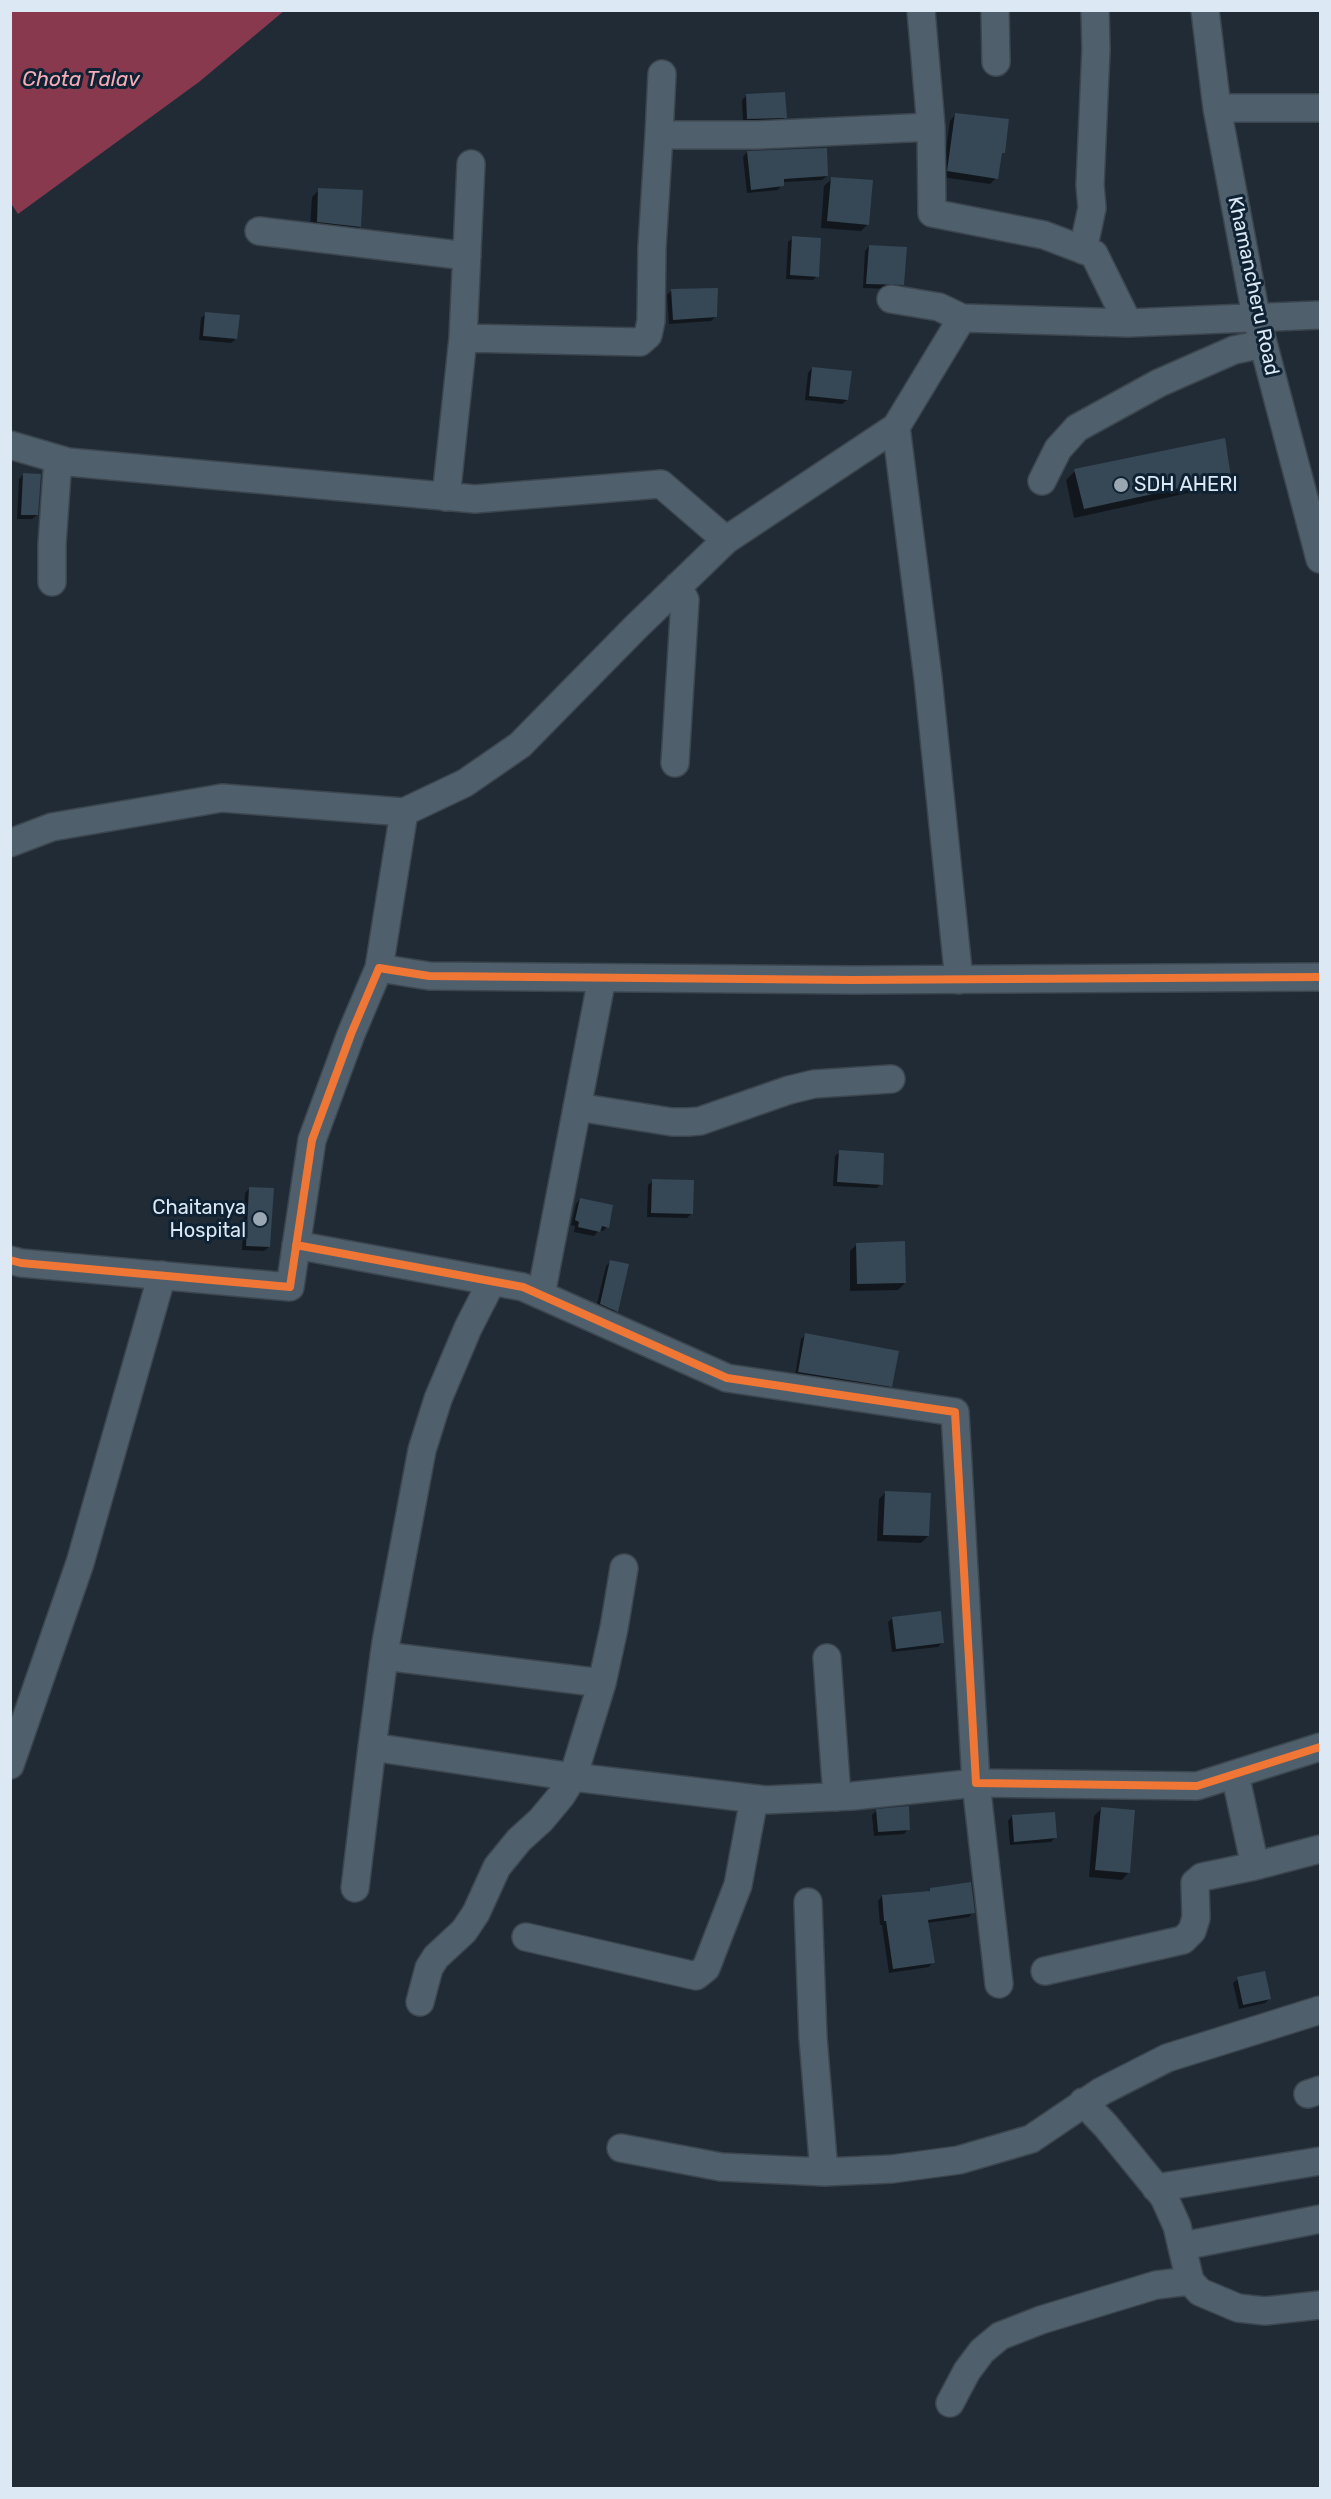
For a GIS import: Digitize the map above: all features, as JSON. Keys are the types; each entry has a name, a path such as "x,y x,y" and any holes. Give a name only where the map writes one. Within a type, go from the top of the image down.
{"street":[{"path":"921,10 931,127 932,213 1044,235 1094,254 1128,323"},
{"path":"995,10 996,62"},
{"path":"1083,250 1092,208 1095,10"},
{"name":"Khamancheru Road","path":"1205,10 1218,108 1256,316 1320,558"},
{"path":"463,338 640,342 648,335 651,321 652,248 662,74"},
{"path":"1218,108 1320,108"},
{"path":"659,135 757,135 931,127"},
{"path":"446,496 463,338 471,164"},
{"path":"260,231 467,256"},
{"path":"891,299 939,307 962,318 1128,323 1320,315"},
{"path":"10,843 51,827 222,798 404,813 465,783 520,745 726,540 896,427 962,318"},
{"path":"1042,481 1058,448 1077,428 1159,382 1234,350 1263,344"},
{"path":"896,427 928,678 959,980"},
{"path":"10,445 58,459 103,465 475,499 661,484 726,540"},
{"path":"52,582 52,544 58,459"},
{"path":"675,763 685,600 678,586"},
{"path":"10,1260 21,1263 290,1287 312,1140 351,1034 379,968 404,813"},
{"path":"379,968 429,976 602,978 959,980 1320,977"},
{"path":"541,1295 602,978"},
{"path":"577,1107 672,1122 700,1121 789,1090 814,1084 891,1079"},
{"path":"296,1245 523,1287 727,1378 955,1412 976,1784 999,1984"},
{"path":"10,1765 80,1563 162,1275"},
{"path":"355,1888 384,1656 423,1447 438,1400 468,1328 492,1281"},
{"path":"420,2002 429,1968 436,1957 464,1931 476,1913 497,1867 519,1840 541,1820 573,1777 588,1737 602,1683 615,1628 624,1568"},
{"path":"384,1656 602,1683"},
{"path":"827,1658 837,1797"},
{"path":"372,1747 573,1777 754,1799 837,1797 976,1784 1197,1786 1320,1747"},
{"path":"1235,1774 1255,1866"},
{"path":"526,1937 696,1976 706,1968 738,1885 754,1799"},
{"path":"1046,1971 1183,1940 1192,1931 1196,1918 1195,1882 1211,1875 1320,1849"},
{"path":"808,1902 813,2038 824,2172"},
{"path":"621,2148 721,2167 824,2172 892,2169 959,2160 1031,2139 1083,2102 1167,2058 1320,2010"},
{"path":"1083,2102 1106,2126 1164,2198 1177,2226 1190,2281 1200,2292 1238,2308 1265,2311 1320,2305"},
{"path":"1156,2188 1320,2162"},
{"path":"1183,2246 1320,2219"},
{"path":"950,2403 967,2371 982,2351 1000,2336 1041,2320 1156,2285 1190,2281"}],"water":[{"name":"Chota Talav","path":"11,10 284,11 199,82 18,214 10,202"}],"building":[{"path":"785,92 787,118 747,119 746,94"},
{"path":"955,113 1009,119 1005,153 1002,153 998,179 947,171"},
{"path":"827,148 828,176 784,179 784,186 751,190 747,151"},
{"path":"831,177 873,180 869,225 827,221"},
{"path":"318,188 363,190 361,227 317,222"},
{"path":"792,236 821,238 819,277 790,275"},
{"path":"869,245 907,247 904,285 866,284"},
{"path":"718,288 717,317 673,320 671,289"},
{"path":"205,312 240,315 237,339 203,336"},
{"path":"812,367 852,371 848,400 809,396"},
{"path":"1225,438 1231,477 1084,509 1074,469"},
{"path":"23,473 41,474 38,515 21,515"},
{"path":"839,1150 884,1153 883,1185 837,1182"},
{"path":"652,1179 694,1180 693,1214 651,1213"},
{"path":"249,1187 274,1188 270,1247 246,1246"},
{"path":"580,1198 613,1205 609,1228 602,1226 600,1232 578,1227 579,1222 575,1220"},
{"path":"905,1241 906,1283 857,1284 856,1243"},
{"path":"610,1260 629,1264 618,1312 600,1304"},
{"path":"805,1333 899,1351 892,1387 798,1372"},
{"path":"885,1491 931,1493 929,1536 883,1535"},
{"path":"941,1611 944,1643 896,1649 892,1617"},
{"path":"909,1806 910,1830 878,1832 876,1809"},
{"path":"1101,1807 1135,1810 1130,1873 1095,1870"},
{"path":"1055,1812 1057,1838 1014,1842 1012,1815"},
{"path":"971,1882 975,1913 928,1920 935,1963 893,1969 886,1921 884,1921 882,1895 930,1891 930,1888"},
{"path":"1265,1971 1271,1999 1243,2005 1237,1977"}],"cycle path":[{"path":"10,1260 21,1263 290,1287 312,1140 351,1034 379,968 429,976 854,980 1320,977"},
{"path":"296,1245 523,1287 727,1378 955,1412 976,1783 1197,1786 1320,1747"}],"place":[{"name":"SDH AHERI","path":"1121,485"},
{"name":"Chaitanya Hospital","path":"260,1219"}]}
